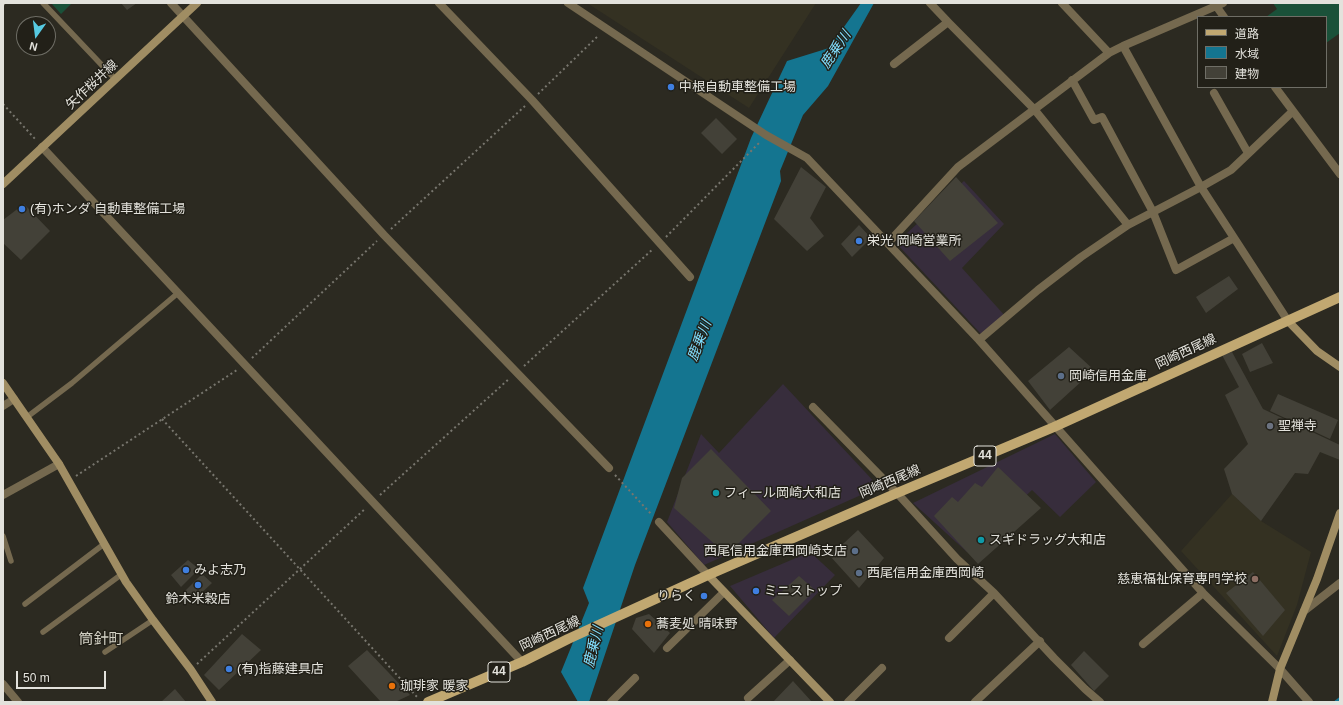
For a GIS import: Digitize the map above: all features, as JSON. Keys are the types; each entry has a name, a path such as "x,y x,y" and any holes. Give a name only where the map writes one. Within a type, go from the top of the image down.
{"main road":[{"name":"岡崎西尾線","path":"428,702 522,662 568,639 708,575 1054,427 1340,297"}],"street":[{"path":"171,3 384,235 609,468"},
{"name":"矢作桜井線","path":"3,184 197,3"},
{"path":"439,3 532,100 690,277"},
{"path":"568,3 766,136 807,158 979,340 1054,427 1203,593 1280,669 1309,702"},
{"path":"930,3 1034,109 1128,224"},
{"path":"1062,3 1109,54"},
{"path":"888,243 958,167 1072,80 1109,54 1123,46 1218,4 1224,16"},
{"path":"894,64 948,22"},
{"path":"1123,46 1201,187 1288,321 1317,352 1340,367"},
{"path":"1072,80 1094,120 1102,117 1153,212 1176,270 1234,238"},
{"path":"1276,88 1339,169"},
{"path":"1214,94 1248,153"},
{"path":"979,340 1044,285 1128,224 1231,170 1293,111"},
{"path":"42,147 522,662"},
{"path":"3,383 59,464 122,574 153,620 191,670 212,702"},
{"path":"3,406 14,399"},
{"path":"813,407 897,493 957,558 994,593 1085,689 1100,702"},
{"path":"3,496 59,464"},
{"path":"1272,702 1280,669 1304,611 1340,513"},
{"path":"659,522 830,702"},
{"path":"1304,611 1340,583"},
{"path":"667,648 724,592"},
{"path":"949,638 994,593"},
{"path":"1143,644 1203,593"},
{"path":"975,702 1040,641"},
{"path":"748,698 790,660"},
{"path":"848,702 882,668"},
{"path":"611,702 635,678"},
{"path":"3,684 18,702"}],"lane":[{"path":"43,3 115,79"},
{"path":"27,417 72,383 178,293"},
{"path":"3,536 11,562"},
{"path":"26,604 104,544"},
{"path":"42,632 122,574"},
{"path":"105,652 153,620"}],"path":[{"path":"68,481 244,365 532,100 606,28"},
{"path":"3,104 42,147"},
{"path":"191,670 299,569 660,242 766,136"},
{"path":"162,419 421,702"},
{"path":"609,468 659,522"}],"shaded area":[{"path":"587,3 816,3 749,108"},
{"path":"964,181 1004,224 962,268 1006,317 983,336 896,243"},
{"path":"783,384 879,487 704,565 667,522 701,434 719,453"},
{"path":"1055,434 1096,482 1060,517 1032,490 967,552 913,503"},
{"name":"慈恵福祉保育専門学校","path":"1232,494 1261,521 1311,552 1297,605 1277,656 1181,551"},
{"path":"810,552 835,575 774,638 730,586"}],"green space":[{"path":"51,3 72,3 61,14"},
{"path":"1273,3 1340,3 1340,33 1327,42 1327,16 1267,16 1277,9"}],"water":[{"name":"鹿乗川","path":"861,3 874,3 828,86 803,115 780,171 781,181 635,565 589,702 578,702 561,672 589,603 583,588 751,138 787,61 829,48"}],"building":[{"path":"121,3 137,3 127,10"},
{"path":"716,118 737,139 722,154 701,133"},
{"path":"801,167 826,187 810,218 824,236 807,251 774,219"},
{"path":"956,177 998,223 950,261 914,221"},
{"path":"24,204 50,231 21,260 3,243 3,220"},
{"path":"859,225 871,238 852,257 841,244"},
{"path":"1229,276 1238,289 1206,313 1196,297"},
{"path":"1262,343 1273,363 1250,372 1242,354"},
{"name":"岡崎信用金庫","path":"1069,347 1094,370 1050,410 1028,381"},
{"name":"聖禅寺","path":"1232,352 1263,409 1340,445 1340,460 1320,452 1308,474 1295,473 1261,521 1232,494 1224,469 1248,444 1225,395 1239,387 1222,355"},
{"path":"1278,394 1338,420 1330,439 1270,411"},
{"name":"フィール岡崎大和店","path":"711,449 771,511 727,555 674,508 682,478"},
{"name":"スギドラッグ大和店","path":"998,467 1041,508 978,564 934,516 952,497 958,502 975,483 982,487"},
{"name":"西尾信用金庫西岡崎","path":"858,530 884,558 859,588 830,556"},
{"path":"188,560 199,569 181,587 171,575"},
{"path":"1253,572 1285,610 1263,636 1226,593"},
{"path":"202,574 212,583 194,600 185,591"},
{"path":"799,576 815,590 789,616 772,600"},
{"path":"649,614 670,633 654,653 632,629 636,618"},
{"path":"242,634 261,650 219,690 204,675"},
{"path":"367,650 410,695 395,702 381,702 348,666"},
{"path":"1084,651 1109,676 1094,691 1071,665"},
{"path":"793,681 812,702 773,702"},
{"path":"175,689 186,702 161,702"}],"waterway":[{"path":"1336,702 1340,699"}],"place":[{"name":"中根自動車整備工場","path":"671,87"},
{"name":"(有)ホンダ 自動車整備工場","path":"22,209"},
{"name":"栄光 岡崎営業所","path":"859,241"},
{"name":"岡崎信用金庫","path":"1061,376"},
{"name":"聖禅寺","path":"1270,426"},
{"name":"フィール岡崎大和店","path":"716,493"},
{"name":"スギドラッグ大和店","path":"981,540"},
{"name":"西尾信用金庫西岡崎支店","path":"855,551"},
{"name":"みよ志乃","path":"186,570"},
{"name":"西尾信用金庫西岡崎","path":"859,573"},
{"name":"慈恵福祉保育専門学校","path":"1255,579"},
{"name":"鈴木米穀店","path":"198,585"},
{"name":"ミニストップ","path":"756,591"},
{"name":"りらく","path":"704,596"},
{"name":"蕎麦処 晴味野","path":"648,624"},
{"name":"(有)指藤建具店","path":"229,669"},
{"name":"珈琲家 暖家","path":"392,686"}],"district":[{"name":"筒針町","path":"101,640"}]}
